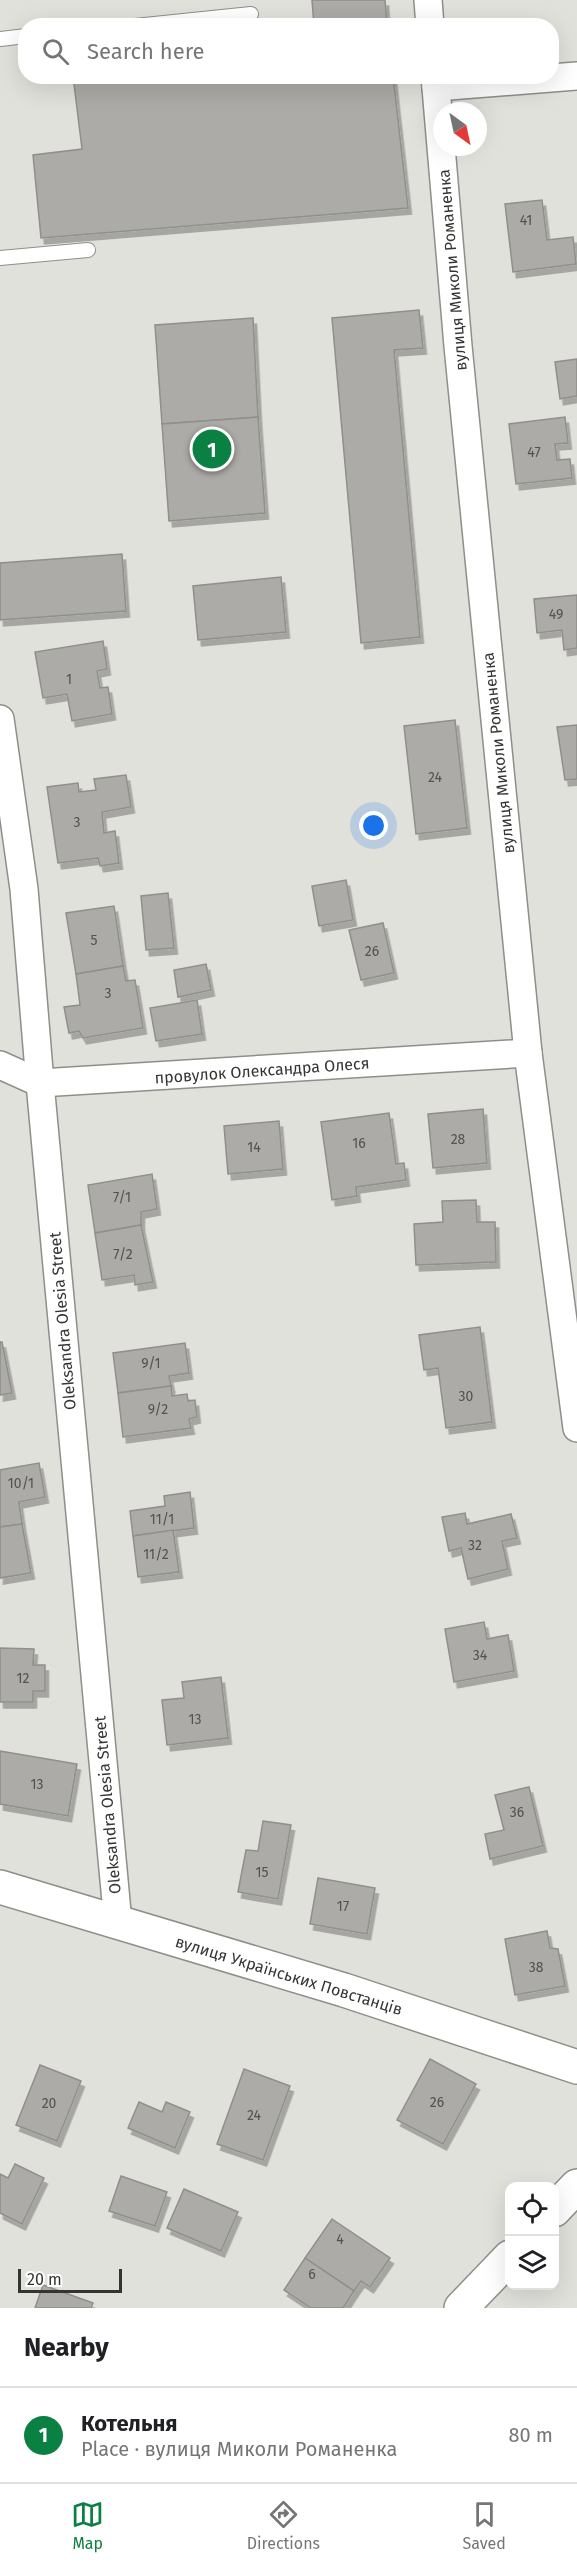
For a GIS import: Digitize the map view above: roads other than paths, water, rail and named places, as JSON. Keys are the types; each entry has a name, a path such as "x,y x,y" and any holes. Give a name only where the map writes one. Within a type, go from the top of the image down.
{"street":[{"path":"428,0 429,18"},
{"path":"559,77 577,76"},
{"name":"вулиця Миколи Романенка","path":"435,84 458,346 528,1053 577,1428"},
{"name":"Oleksandra Olesia Street","path":"0,719 24,889 118,1923"},
{"name":"провулок Олександра Олеся","path":"0,1065 40,1083 528,1053"},
{"name":"вулиця Українських Повстанців","path":"0,1887 344,1990 577,2067"},
{"path":"559,2206 577,2186"},
{"path":"461,2308 505,2262"}],"lane":[{"path":"212,18 251,14"},
{"path":"0,39 18,37"},
{"path":"0,258 88,250"}],"place":[{"name":"Котельня","path":"212,449"}]}
